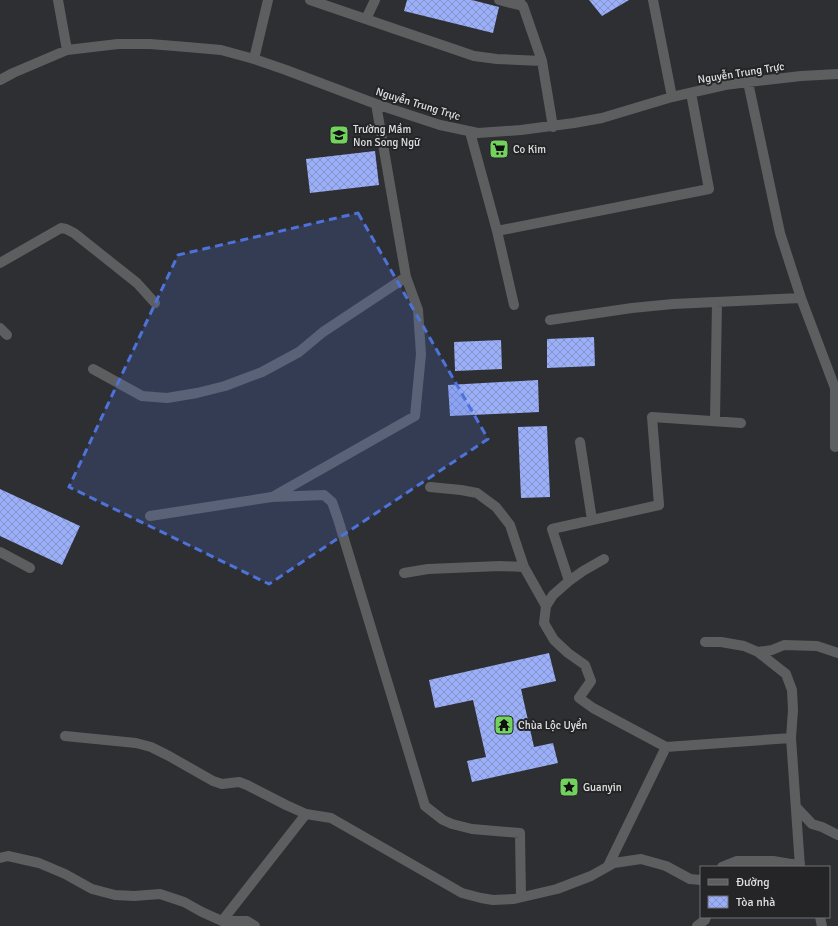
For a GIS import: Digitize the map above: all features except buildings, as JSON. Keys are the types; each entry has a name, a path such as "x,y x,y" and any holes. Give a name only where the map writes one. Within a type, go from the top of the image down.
{"street":[{"path":"58,0 67,50"},
{"path":"254,59 268,0"},
{"path":"310,0 474,56 497,59 542,61"},
{"path":"366,19 375,0"},
{"path":"499,0 520,3 542,61 553,126"},
{"path":"653,0 672,97"},
{"name":"Nguyễn Trung Trực","path":"0,80 67,50 118,44 150,44 220,50 254,59 376,104 440,125 478,133 553,126 602,118 672,97 726,85 801,76 838,74"},
{"path":"748,82 780,233 801,298 836,388 835,447"},
{"path":"497,231 708,189 691,93"},
{"path":"272,497 415,416 421,354 418,310 406,277 376,104"},
{"path":"470,132 497,231 514,305"},
{"path":"0,263 61,228 66,229 74,233 137,283 154,303"},
{"path":"93,369 142,396 167,398 197,394 225,386 262,372 298,352 323,332 406,277"},
{"path":"550,320 632,308 673,304 801,298"},
{"path":"715,420 717,302"},
{"path":"569,581 552,529 659,505 652,417 715,420 741,423"},
{"path":"580,442 592,520"},
{"path":"430,487 477,493 496,507 510,526 524,567 546,606"},
{"path":"150,516 272,497 324,495 332,502 426,806 443,820 452,824 472,829 520,833 521,898"},
{"path":"0,552 30,568"},
{"path":"604,559 582,571 569,581 553,595 546,606 544,623 554,640 568,653 585,664 591,681 580,698 593,708 666,747 791,738"},
{"path":"404,573 428,569 500,566 524,567"},
{"path":"705,642 729,643 744,646 758,652 786,674 792,690 793,710 791,738 800,865 773,862 736,861 724,866"},
{"path":"758,652 784,646 818,646 838,653"},
{"path":"65,736 136,743 151,747 213,781 222,784 239,782 286,806 306,814 331,818 462,892 481,898 493,900 514,899 557,890 592,876 614,863 641,859 666,866 690,878 700,880"},
{"path":"608,866 666,747"},
{"path":"796,807 812,824 838,835"},
{"path":"222,921 306,814"},
{"path":"0,858 8,856 39,863 65,874 92,889 114,894 134,896 160,894 184,902 222,921 247,921 255,926"},
{"path":"697,926 706,920 706,918"}],"highlighted area":[{"path":"358,213 488,439 269,584 69,487 178,255"}],"place":[{"name":"Trường Mầm Non Song Ngữ","path":"339,135"},
{"name":"Co Kim","path":"499,149"},
{"name":"Chùa Lộc Uyển","path":"504,725"},
{"name":"Guanyin","path":"569,787"}]}
